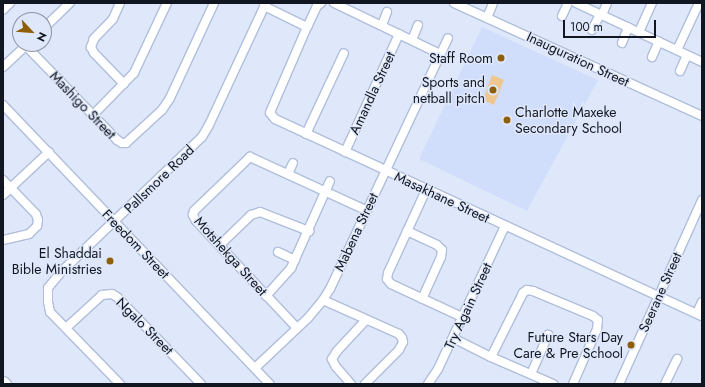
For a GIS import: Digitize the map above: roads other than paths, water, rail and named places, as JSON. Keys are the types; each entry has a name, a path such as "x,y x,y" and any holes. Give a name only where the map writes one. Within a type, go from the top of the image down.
{"street":[{"path":"3,10 10,3"},
{"path":"52,20 70,3"},
{"path":"120,3 113,19 94,39 91,47 94,53 124,84"},
{"path":"93,115 124,84 136,69 167,3"},
{"name":"Mashigo Street","path":"34,52 93,115 122,143 130,140 162,110 170,98 214,3"},
{"path":"334,3 440,54"},
{"name":"Inauguration Street","path":"454,3 702,116"},
{"path":"487,18 493,3"},
{"path":"562,16 568,3"},
{"path":"576,3 702,62"},
{"path":"592,30 607,3"},
{"path":"639,32 652,3"},
{"path":"677,50 699,3"},
{"path":"265,4 307,27"},
{"name":"Pallsmore Road","path":"120,384 50,312 48,288 53,280 205,132 265,4"},
{"name":"Masakhane Street","path":"319,4 307,27 270,113 275,119 426,190 699,314"},
{"path":"382,25 387,12"},
{"path":"412,40 418,25"},
{"path":"622,43 628,27"},
{"name":"Amandla Street","path":"345,152 399,34"},
{"name":"Mabena Street","path":"255,368 297,328 323,300 448,38"},
{"path":"652,57 659,41"},
{"path":"3,67 19,52"},
{"path":"306,134 344,53"},
{"path":"680,71 687,55"},
{"name":"Freedom Street","path":"3,105 270,384"},
{"path":"3,195 49,152"},
{"name":"Motshekga Street","path":"297,328 194,218 193,215 196,209 250,157 366,210"},
{"path":"288,174 293,163"},
{"path":"3,180 36,214 38,223 29,234 3,240"},
{"path":"266,296 287,275 309,231 330,181"},
{"path":"426,190 388,273 388,279 391,284 462,317"},
{"name":"Seerane Street","path":"619,384 658,296 699,216 702,200"},
{"path":"220,245 251,215 260,212 309,231"},
{"name":"Try Again Street","path":"428,384 438,369 505,226"},
{"path":"407,231 437,245 442,250 441,257 422,298"},
{"path":"278,252 295,260"},
{"path":"490,357 523,293 527,290 533,291 593,316 598,320 596,329 573,384"},
{"name":"Ngalo Street","path":"66,328 102,295 112,294 201,384"},
{"path":"323,300 399,334 403,342 399,350 365,384"},
{"path":"699,314 702,302"},
{"path":"351,384 336,367 332,359 336,351 366,320"},
{"path":"531,374 548,335"},
{"path":"453,338 490,357 553,384"},
{"path":"665,384 677,359"}],"place":[{"name":"Staff Room","path":"501,58"},
{"name":"Sports and netball pitch","path":"493,90"},
{"name":"Charlotte Maxeke Secondary School","path":"507,120"},
{"name":"El Shaddai Bible Ministries","path":"110,261"},
{"name":"Future Stars Day Care & Pre School","path":"631,345"}]}
